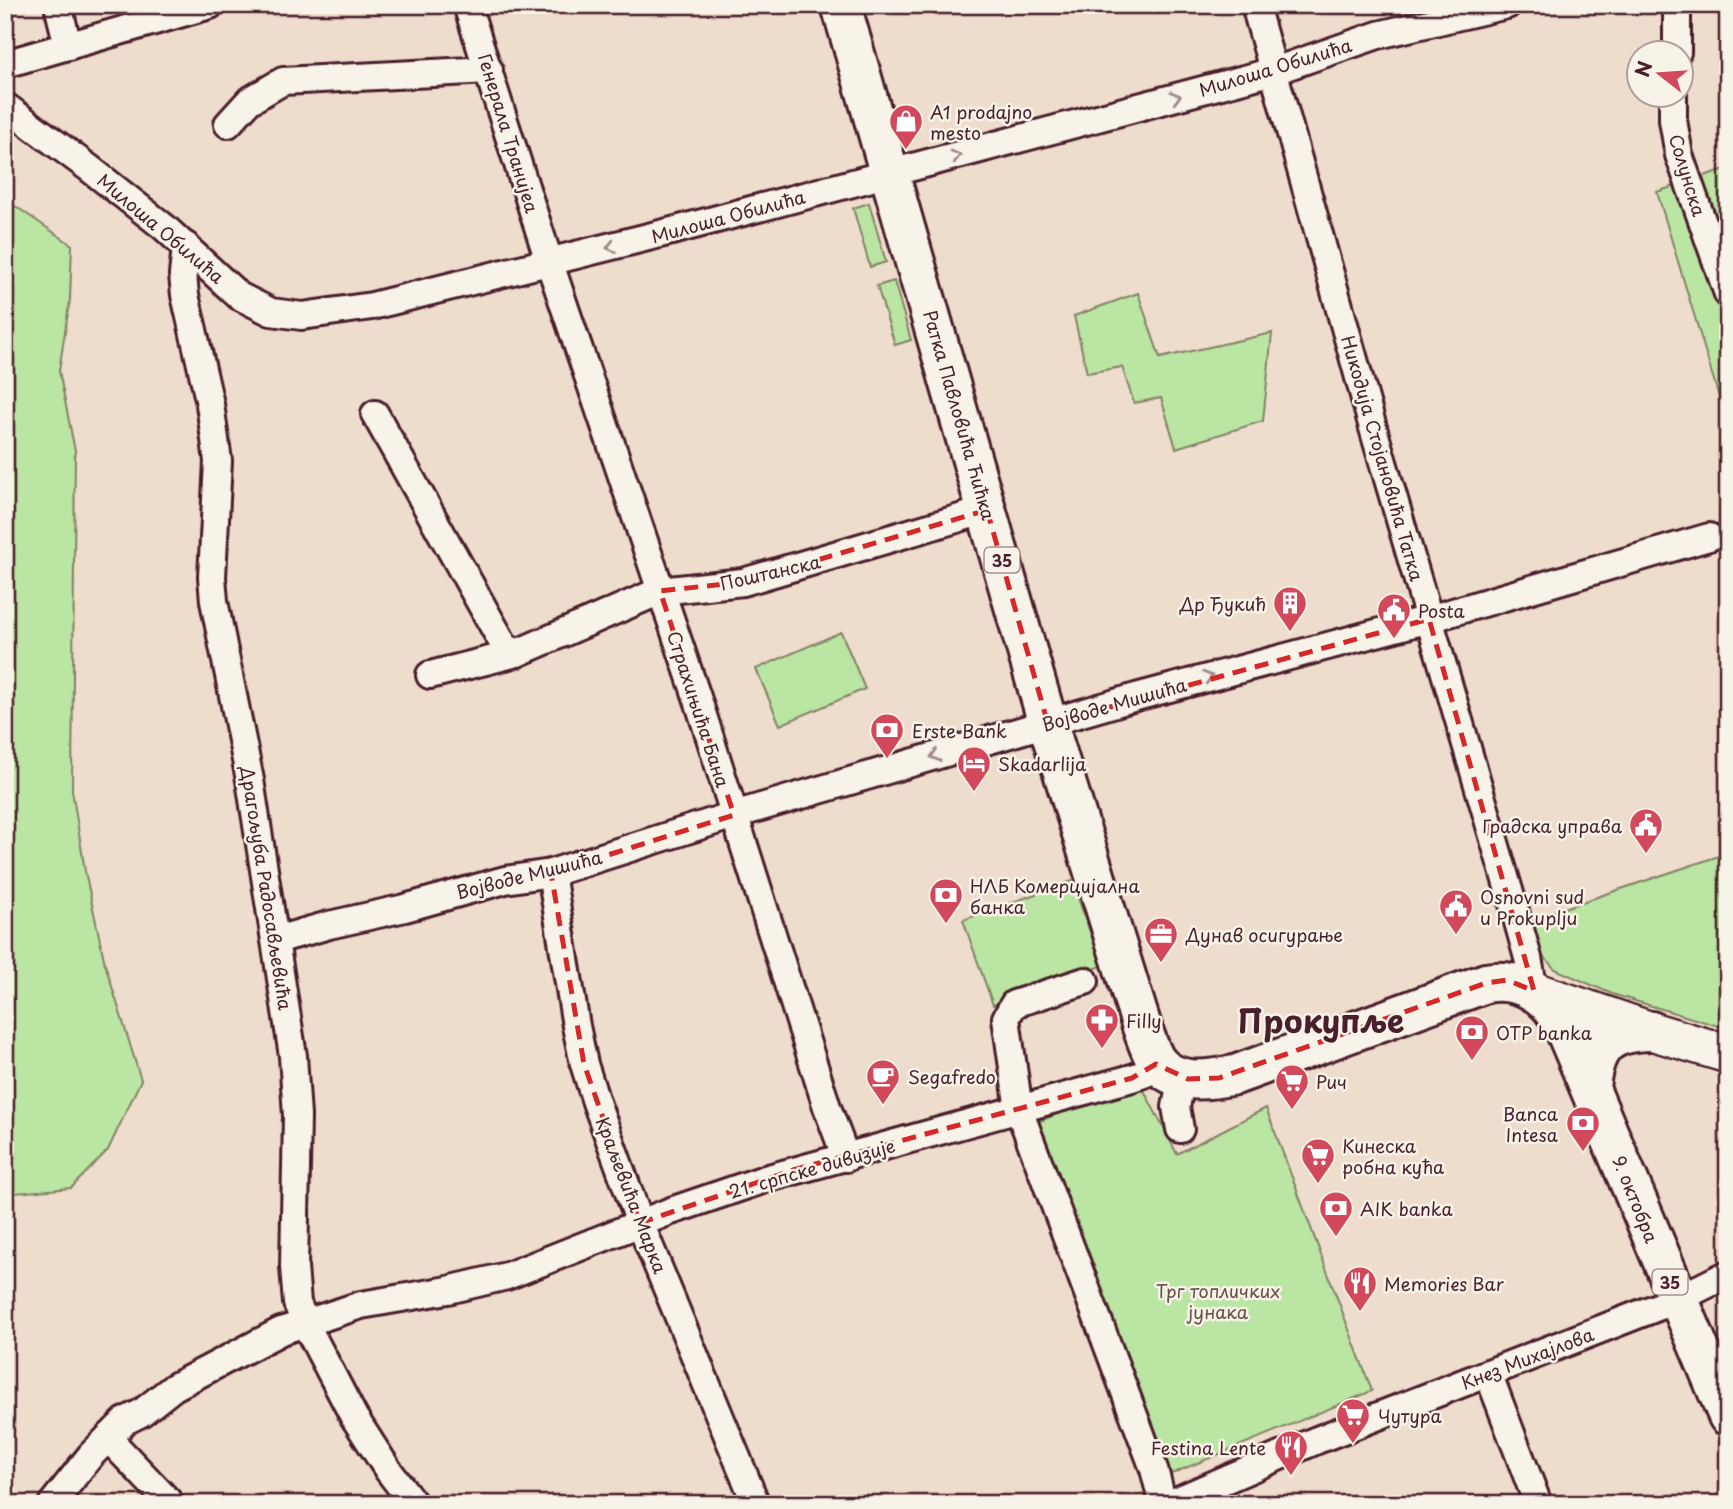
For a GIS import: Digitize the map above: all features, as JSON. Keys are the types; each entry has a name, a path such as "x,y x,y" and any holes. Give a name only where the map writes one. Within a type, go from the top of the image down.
{"main road":[{"name":"Ратка Павловића Ћићка","path":"841,5 1048,724 1142,1027 1170,1070"},
{"name":"21. српске дивизије","path":"1170,1070 1209,1080 1234,1075 1486,983 1507,981 1534,991"},
{"path":"1534,991 1728,1054"},
{"name":"9. октобра","path":"1534,991 1558,1013 1728,1416"},
{"path":"1590,1087 1597,1056 1606,1042 1619,1034 1651,1031"}],"street":[{"path":"58,5 68,46"},
{"path":"5,64 210,5"},
{"name":"Генерала Транијеа","path":"467,5 549,261"},
{"name":"Никодија Стојановића Татка","path":"1255,5 1375,435 1513,904 1534,991"},
{"path":"1676,38 1677,5"},
{"name":"Милоша Обилића","path":"5,106 89,168 186,246 250,303 271,312 302,316 372,306 890,173 1274,71 1378,35 1499,6"},
{"path":"228,124 249,102 283,81 489,70"},
{"name":"Солунска","path":"1672,108 1672,120 1679,155 1728,294"},
{"name":"Драгољуба Радосављевића","path":"186,246 183,275 185,295 210,404 218,461 212,577 214,601 242,734 296,1080 294,1267 297,1303 359,1426 414,1504"},
{"name":"Страхињића Бана","path":"549,261 698,700 845,1158"},
{"path":"375,414 505,647 517,653"},
{"name":"Поштанска","path":"430,675 517,653 660,591 744,582 987,510"},
{"name":"Војводе Мишића","path":"276,940 505,880 551,873 734,815 1228,671 1429,619 1709,537"},
{"name":"Краљевића Марка","path":"551,873 584,1064 640,1223 757,1504"},
{"path":"1085,981 1014,1004 1006,1018 1007,1032 1019,1110 1080,1279 1154,1469 1163,1504"},
{"path":"1170,1070 1180,1129"},
{"name":"21. српске дивизије","path":"52,1504 76,1472 125,1421 141,1413 174,1387 281,1331 361,1305 470,1286 507,1276 640,1223 765,1179 1144,1074 1170,1070"},
{"name":"Кнез Михајлова","path":"1169,1504 1317,1440 1678,1299 1728,1274"},
{"path":"1488,1373 1538,1504"},
{"path":"108,1438 172,1504"}],"highlighted area":[{"path":"987,510 1048,724 1429,619 1534,991 1507,980 1486,983 1219,1078 1188,1079 1156,1064 1132,1078 793,1170 640,1223 584,1064 551,873 734,815 660,591 743,582"}],"green space":[{"path":"1728,168 1728,427 1657,192"},
{"path":"5,199 72,245 70,299 59,371 75,451 72,790 85,871 105,964 141,1080 108,1150 71,1188 5,1194"},
{"path":"869,203 886,262 870,267 853,208"},
{"path":"894,281 911,340 895,345 877,286"},
{"path":"1138,293 1160,358 1272,333 1263,421 1176,448 1161,398 1134,403 1122,367 1087,373 1074,316"},
{"path":"841,632 865,689 780,725 756,669"},
{"path":"1728,853 1728,1029 1612,994 1555,969 1535,948 1526,921"},
{"path":"1072,881 1102,966 993,1005 963,920"},
{"name":"Трг топличких јунака","path":"1138,1079 1177,1154 1266,1108 1372,1391 1164,1477 1031,1125"}],"place":[{"name":"A1 prodajno mesto","path":"906,151"},
{"name":"Др Ђукић","path":"1290,633"},
{"name":"Posta","path":"1394,640"},
{"name":"Erste Bank","path":"887,760"},
{"name":"Skadarlija","path":"974,793"},
{"name":"Градска управа","path":"1646,855"},
{"name":"НЛБ Комерцијална банка","path":"946,925"},
{"name":"Osnovni sud u Prokuplju","path":"1456,936"},
{"name":"Дунав осигурање","path":"1161,964"},
{"name":"Filly","path":"1102,1050"},
{"name":"OTP banka","path":"1472,1062"},
{"name":"Segafredo","path":"883,1106"},
{"name":"Рич","path":"1292,1111"},
{"name":"Banca Intesa","path":"1583,1153"},
{"name":"Кинеска робна кућа","path":"1318,1185"},
{"name":"AIK banka","path":"1336,1238"},
{"name":"Memories Bar","path":"1360,1313"},
{"name":"Чутура","path":"1353,1445"},
{"name":"Festina Lente","path":"1291,1477"}],"district":[{"name":"Прокупље","path":"1321,1020"}]}
